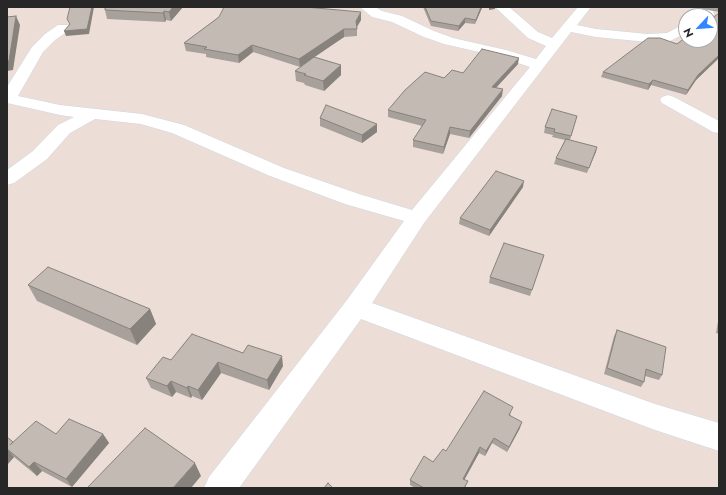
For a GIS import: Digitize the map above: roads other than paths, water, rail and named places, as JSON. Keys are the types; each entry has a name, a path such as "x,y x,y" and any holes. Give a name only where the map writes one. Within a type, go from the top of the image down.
{"street":[{"path":"366,7 377,14 397,19 448,41 501,53 539,65"},
{"path":"501,7 533,34 554,44"},
{"path":"220,488 356,307 417,218 539,65 567,27 585,7"},
{"path":"567,27 604,34 648,38 670,37 678,32"},
{"path":"63,28 50,37 37,50 8,98 60,110 142,119 178,129 277,172 352,199 417,218"},
{"path":"668,100 719,128"},
{"path":"7,179 40,155 64,129 90,114"},
{"path":"356,307 656,417 719,437"}]}
